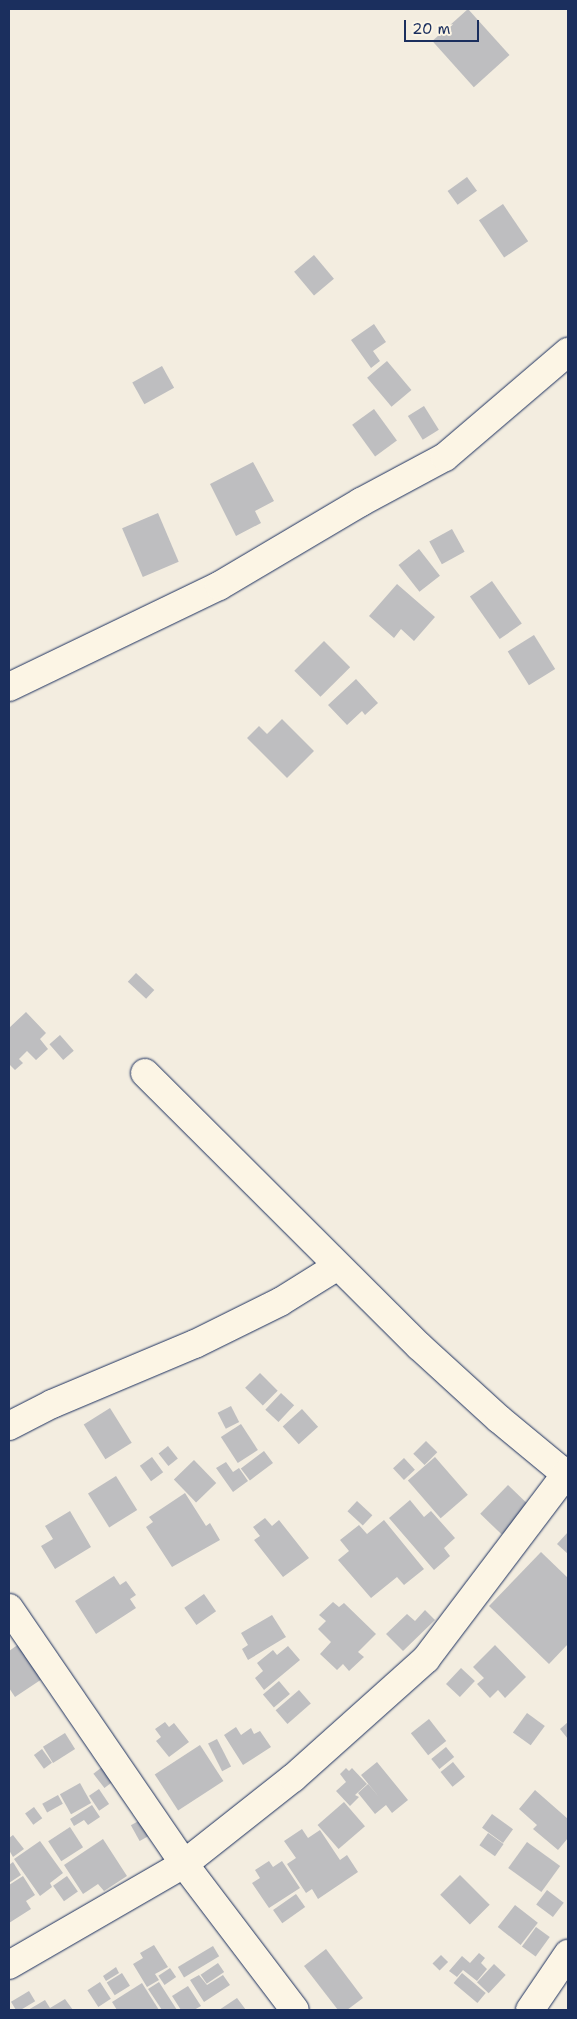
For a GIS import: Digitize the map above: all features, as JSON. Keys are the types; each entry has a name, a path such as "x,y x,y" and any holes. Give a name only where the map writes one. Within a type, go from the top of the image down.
{"street":[{"path":"9,687 219,586 360,502 445,458 568,352"},
{"path":"9,1965 184,1864 230,1831 293,1778 426,1659 567,1473 491,1413 336,1267 145,1073"},
{"path":"9,1426 52,1404 195,1344 280,1302 336,1267"},
{"path":"9,1608 184,1864 295,2010"},
{"path":"530,2010 568,1954"}],"building":[{"path":"468,9 509,55 474,87 432,41"},
{"path":"467,177 477,191 458,205 448,191"},
{"path":"503,204 528,241 504,258 479,220"},
{"path":"314,255 334,279 314,295 294,272"},
{"path":"374,324 386,342 373,351 380,361 371,368 351,340"},
{"path":"387,361 411,390 392,407 367,378"},
{"path":"162,366 174,388 144,404 132,382"},
{"path":"424,406 439,430 423,440 408,416"},
{"path":"374,409 397,441 375,456 352,425"},
{"path":"253,462 274,501 255,511 261,523 236,536 210,484"},
{"path":"158,513 179,562 143,577 122,528"},
{"path":"452,529 465,552 442,564 429,542"},
{"path":"419,549 440,576 419,592 399,565"},
{"path":"492,581 522,624 500,639 470,596"},
{"path":"397,584 435,617 414,641 401,629 394,638 369,616"},
{"path":"534,635 555,669 529,685 508,651"},
{"path":"324,641 350,667 320,697 294,671"},
{"path":"356,679 378,703 365,715 362,711 347,725 328,705"},
{"path":"282,719 314,751 287,778 247,738 259,726 267,734"},
{"path":"136,973 154,990 146,999 128,982"},
{"path":"26,1012 46,1033 40,1039 48,1049 36,1060 27,1051 19,1059 23,1063 15,1070 9,1064 9,1028"},
{"path":"60,1035 74,1051 63,1060 49,1044"},
{"path":"260,1373 278,1391 263,1406 245,1388"},
{"path":"281,1393 294,1405 278,1422 265,1410"},
{"path":"231,1406 239,1422 226,1429 218,1413"},
{"path":"110,1408 132,1443 105,1459 84,1424"},
{"path":"302,1409 318,1427 299,1444 283,1426"},
{"path":"241,1424 258,1450 238,1463 221,1437"},
{"path":"426,1441 437,1452 425,1465 413,1454"},
{"path":"168,1446 178,1459 168,1466 159,1453"},
{"path":"264,1451 273,1463 250,1480 241,1468"},
{"path":"152,1457 163,1472 151,1481 140,1466"},
{"path":"435,1457 468,1495 441,1518 408,1481"},
{"path":"404,1458 415,1470 404,1480 393,1468"},
{"path":"194,1460 216,1483 196,1502 174,1479"},
{"path":"226,1462 233,1472 239,1468 248,1481 233,1492 216,1468"},
{"path":"116,1476 137,1510 109,1527 88,1493"},
{"path":"508,1485 530,1506 502,1535 480,1514"},
{"path":"185,1493 206,1526 210,1523 220,1540 172,1567 146,1527 153,1522 149,1517"},
{"path":"410,1500 424,1517 431,1511 455,1538 444,1548 450,1556 434,1570 389,1518"},
{"path":"357,1501 372,1515 363,1526 347,1511"},
{"path":"70,1511 91,1547 55,1569 41,1546 53,1539 45,1526"},
{"path":"265,1518 272,1526 279,1520 309,1558 283,1577 254,1540 260,1536 253,1527"},
{"path":"384,1520 424,1569 404,1585 397,1577 371,1598 338,1560 349,1551 340,1540 359,1525 367,1534"},
{"path":"568,1532 568,1554 557,1544"},
{"path":"541,1552 568,1578 568,1644 549,1664 489,1606"},
{"path":"114,1576 120,1585 126,1581 136,1595 130,1599 136,1608 96,1634 75,1601"},
{"path":"204,1594 216,1611 196,1625 184,1608"},
{"path":"333,1602 339,1607 344,1603 376,1634 358,1652 364,1657 349,1671 343,1664 337,1670 320,1654 331,1642 318,1629 326,1621 319,1615"},
{"path":"425,1610 435,1620 403,1651 386,1634 407,1614 415,1621"},
{"path":"272,1615 286,1637 248,1660 242,1649 248,1645 241,1633"},
{"path":"19,1644 42,1679 15,1697 9,1688 9,1651"},
{"path":"495,1645 526,1677 505,1698 498,1690 490,1698 477,1684 484,1678 473,1667"},
{"path":"288,1646 300,1660 264,1690 255,1678 263,1671 257,1663 273,1650 277,1655"},
{"path":"461,1668 475,1681 460,1697 446,1684"},
{"path":"279,1681 290,1694 274,1708 263,1694"},
{"path":"299,1690 311,1704 287,1724 276,1710"},
{"path":"527,1713 545,1726 531,1745 513,1732"},
{"path":"429,1719 446,1741 428,1755 411,1733"},
{"path":"165,1722 169,1727 174,1723 189,1742 169,1757 156,1741 161,1737 155,1729"},
{"path":"568,1722 568,1739 560,1729"},
{"path":"236,1727 241,1735 251,1728 254,1734 260,1731 271,1747 243,1765 224,1735"},
{"path":"65,1733 75,1749 53,1763 43,1747"},
{"path":"217,1739 231,1767 222,1771 208,1744"},
{"path":"200,1745 223,1781 178,1810 155,1774"},
{"path":"446,1747 454,1757 439,1769 431,1759"},
{"path":"42,1749 52,1763 44,1769 34,1755"},
{"path":"377,1762 408,1800 392,1813 386,1805 375,1814 358,1793 368,1784 379,1797 361,1775"},
{"path":"453,1762 465,1777 453,1787 441,1772"},
{"path":"106,1764 117,1778 104,1788 93,1774"},
{"path":"346,1768 349,1771 352,1768 367,1784 355,1795 359,1797 350,1806 336,1791 346,1782 340,1774"},
{"path":"80,1783 91,1803 71,1814 60,1794"},
{"path":"99,1789 109,1804 99,1811 89,1796"},
{"path":"535,1790 568,1819 568,1838 558,1850 533,1829 537,1825 519,1809"},
{"path":"58,1795 63,1804 47,1812 42,1804"},
{"path":"344,1802 365,1826 339,1849 318,1825"},
{"path":"92,1805 100,1817 88,1825 84,1820 74,1826 70,1819"},
{"path":"34,1807 42,1818 33,1825 25,1813"},
{"path":"492,1814 513,1829 503,1843 482,1828"},
{"path":"144,1818 153,1834 140,1841 131,1825"},
{"path":"70,1827 83,1847 61,1861 48,1841"},
{"path":"302,1829 308,1838 320,1830 340,1860 347,1855 358,1872 318,1899 312,1889 306,1893 287,1864 296,1858 284,1841"},
{"path":"488,1833 504,1844 495,1856 479,1845"},
{"path":"13,1835 24,1849 13,1857 9,1850 9,1838"},
{"path":"103,1839 127,1876 104,1891 98,1884 83,1894 64,1865"},
{"path":"40,1841 63,1873 50,1883 52,1887 40,1896 14,1859"},
{"path":"527,1842 560,1866 541,1892 508,1868"},
{"path":"269,1861 273,1867 282,1861 300,1888 269,1908 252,1883 260,1878 255,1870"},
{"path":"13,1862 21,1875 9,1883 9,1865"},
{"path":"460,1875 490,1905 470,1924 440,1895"},
{"path":"23,1876 35,1895 26,1901 31,1909 9,1923 9,1885"},
{"path":"67,1876 78,1892 64,1901 53,1886"},
{"path":"547,1890 564,1903 553,1917 536,1904"},
{"path":"296,1894 305,1907 282,1923 273,1910"},
{"path":"515,1905 538,1923 521,1945 498,1927"},
{"path":"536,1927 550,1937 536,1956 522,1946"},
{"path":"154,1945 168,1967 155,1974 159,1980 147,1987 133,1964 143,1958 140,1953"},
{"path":"213,1946 219,1956 184,1977 178,1967"},
{"path":"326,1949 363,1998 347,2010 338,2010 304,1966"},
{"path":"479,1953 485,1958 481,1963 487,1969 477,1981 463,1970 457,1977 449,1971 462,1956 470,1963"},
{"path":"441,1955 448,1962 440,1971 433,1963"},
{"path":"218,1963 224,1972 207,1984 201,1975"},
{"path":"494,1964 506,1975 489,1993 477,1982"},
{"path":"116,1967 119,1973 106,1981 103,1976"},
{"path":"170,1968 176,1977 165,1985 158,1976"},
{"path":"122,1973 130,1986 115,1995 107,1983"},
{"path":"462,1973 486,1993 477,2003 454,1983"},
{"path":"199,1975 207,1985 223,1975 230,1985 204,2002 190,1980"},
{"path":"100,1982 111,1999 98,2007 87,1990"},
{"path":"159,1982 177,2010 162,2010 148,1989"},
{"path":"142,1983 159,2010 117,2010 112,2002"},
{"path":"188,1986 201,2006 194,2010 181,2010 172,1996"},
{"path":"29,1991 35,2001 21,2010 16,2010 11,2002"},
{"path":"237,1998 246,2010 219,2010"},
{"path":"65,1999 73,2010 28,2010 45,2000 50,2008"}]}
